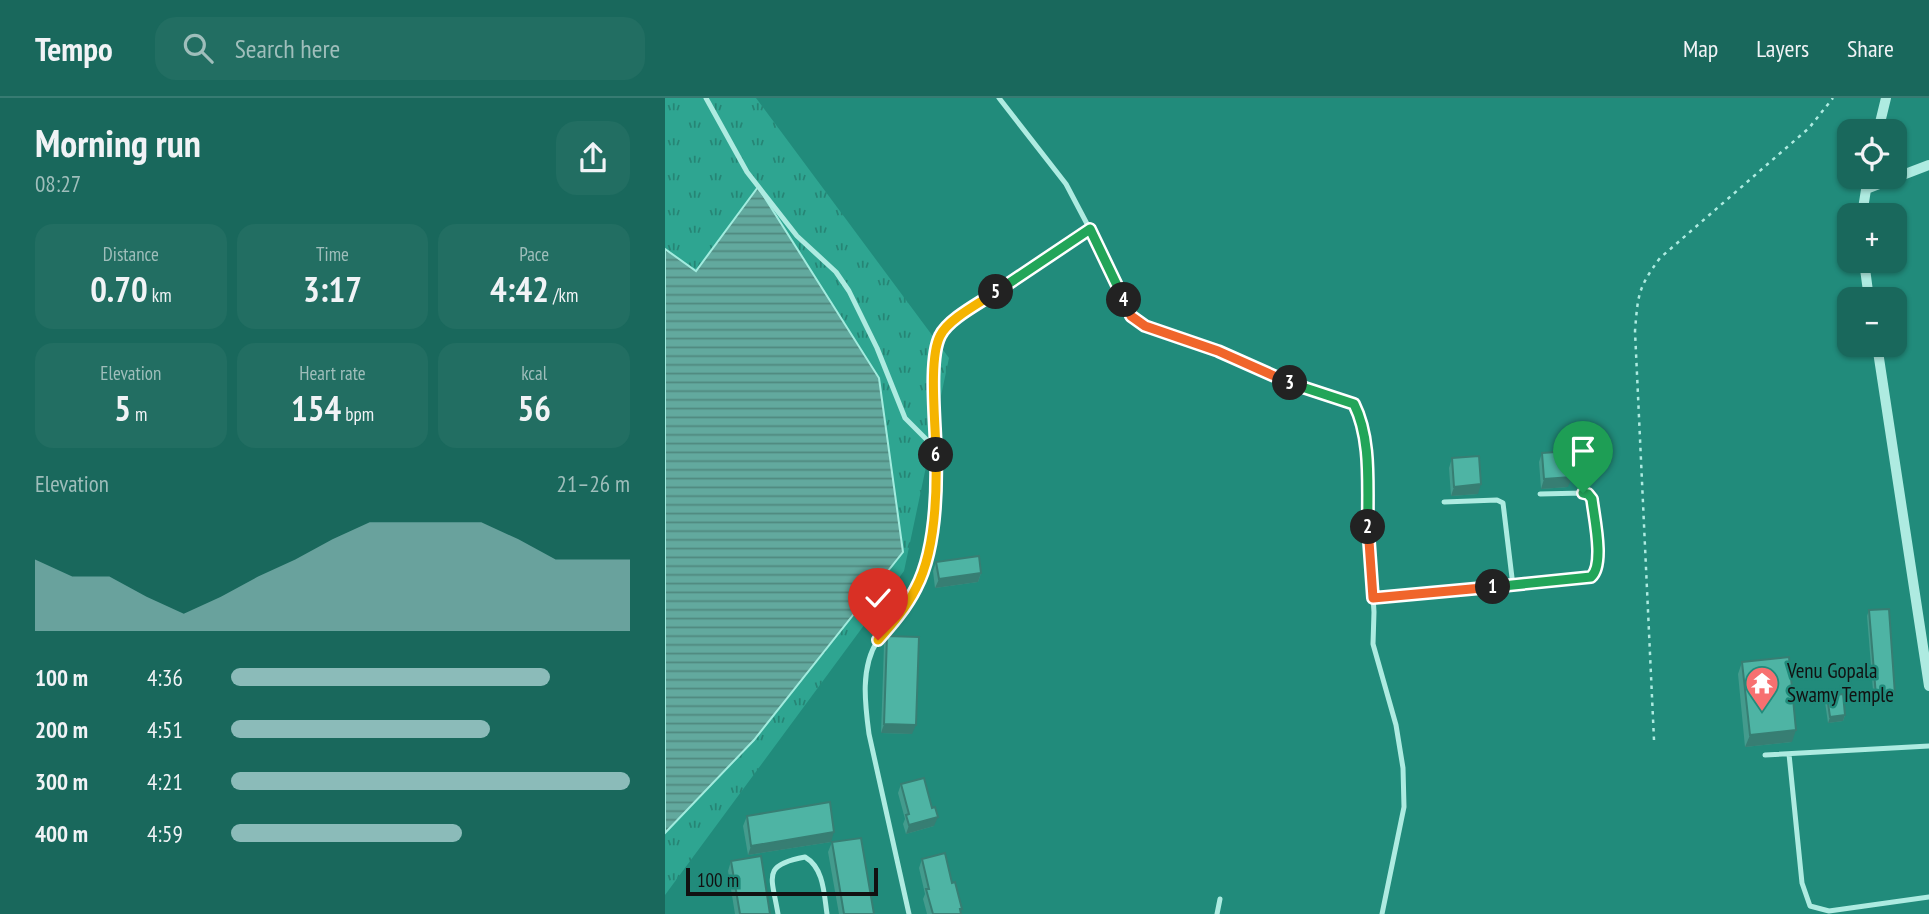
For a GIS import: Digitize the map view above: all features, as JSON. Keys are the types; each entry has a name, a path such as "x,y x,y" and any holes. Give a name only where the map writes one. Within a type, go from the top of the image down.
{"street":[{"path":"1881,119 1887,98"},
{"path":"1907,173 1929,165"},
{"path":"1864,203 1866,189"},
{"path":"1879,357 1929,686"}],"lane":[{"path":"705,98 747,172 797,236 836,272 849,291 877,348 905,418 936,449"},
{"path":"999,98 1066,184 1131,316 1145,326 1218,351 1278,378 1354,404 1362,420 1373,598 1373,644 1396,725 1403,768 1405,807 1382,914"},
{"path":"909,914 869,734 865,708 866,680 870,658 878,640 904,611 918,585 928,552 937,491 934,381 935,356 940,335 955,320 1090,229"},
{"path":"1373,598 1591,577 1598,568 1592,499 1583,493 1540,494"},
{"path":"1444,502 1497,500 1503,503 1513,586"},
{"path":"1765,755 1929,746"},
{"path":"1789,754 1802,883 1810,906 1829,911 1929,897"},
{"path":"778,914 772,878 774,869 784,860 805,857 813,861 818,868 827,914"},
{"path":"1217,914 1220,899"}],"path":[{"path":"1654,740 1636,331 1638,300 1643,282 1660,258 1809,128 1833,98"}],"green space":[{"path":"665,98 756,98 949,358 904,571 665,895 665,833 754,740 757,188 696,271 665,249"}],"water":[{"path":"758,187 879,378 903,552 754,740 665,833 665,249 696,271"}],"building":[{"path":"1570,451 1572,477 1544,479 1542,453"},
{"path":"1479,456 1481,484 1454,487 1452,458"},
{"path":"979,556 981,573 939,579 936,562"},
{"path":"1889,609 1895,695 1876,696 1869,610"},
{"path":"887,636 919,637 916,725 884,724"},
{"path":"1789,657 1796,730 1750,735 1742,662"},
{"path":"1843,694 1845,715 1830,717 1827,696"},
{"path":"924,778 932,808 935,807 938,817 909,825 906,815 909,814 901,784"},
{"path":"830,802 834,832 751,846 747,816"},
{"path":"861,838 874,914 844,914 832,842"},
{"path":"945,853 952,883 955,882 961,914 933,914 926,889 929,889 922,859"},
{"path":"761,856 770,914 740,914 731,861"}],"place":[{"name":"Venu Gopala Swamy Temple","path":"1762,713"}],"route":[{"path":"878,640 904,611 918,585 928,552 937,491 934,381 935,356 940,335 955,320 1090,229 1131,316 1145,326 1218,351 1278,378 1354,404 1362,420 1373,598 1591,577 1596,573 1598,560 1592,499 1583,493"}]}
